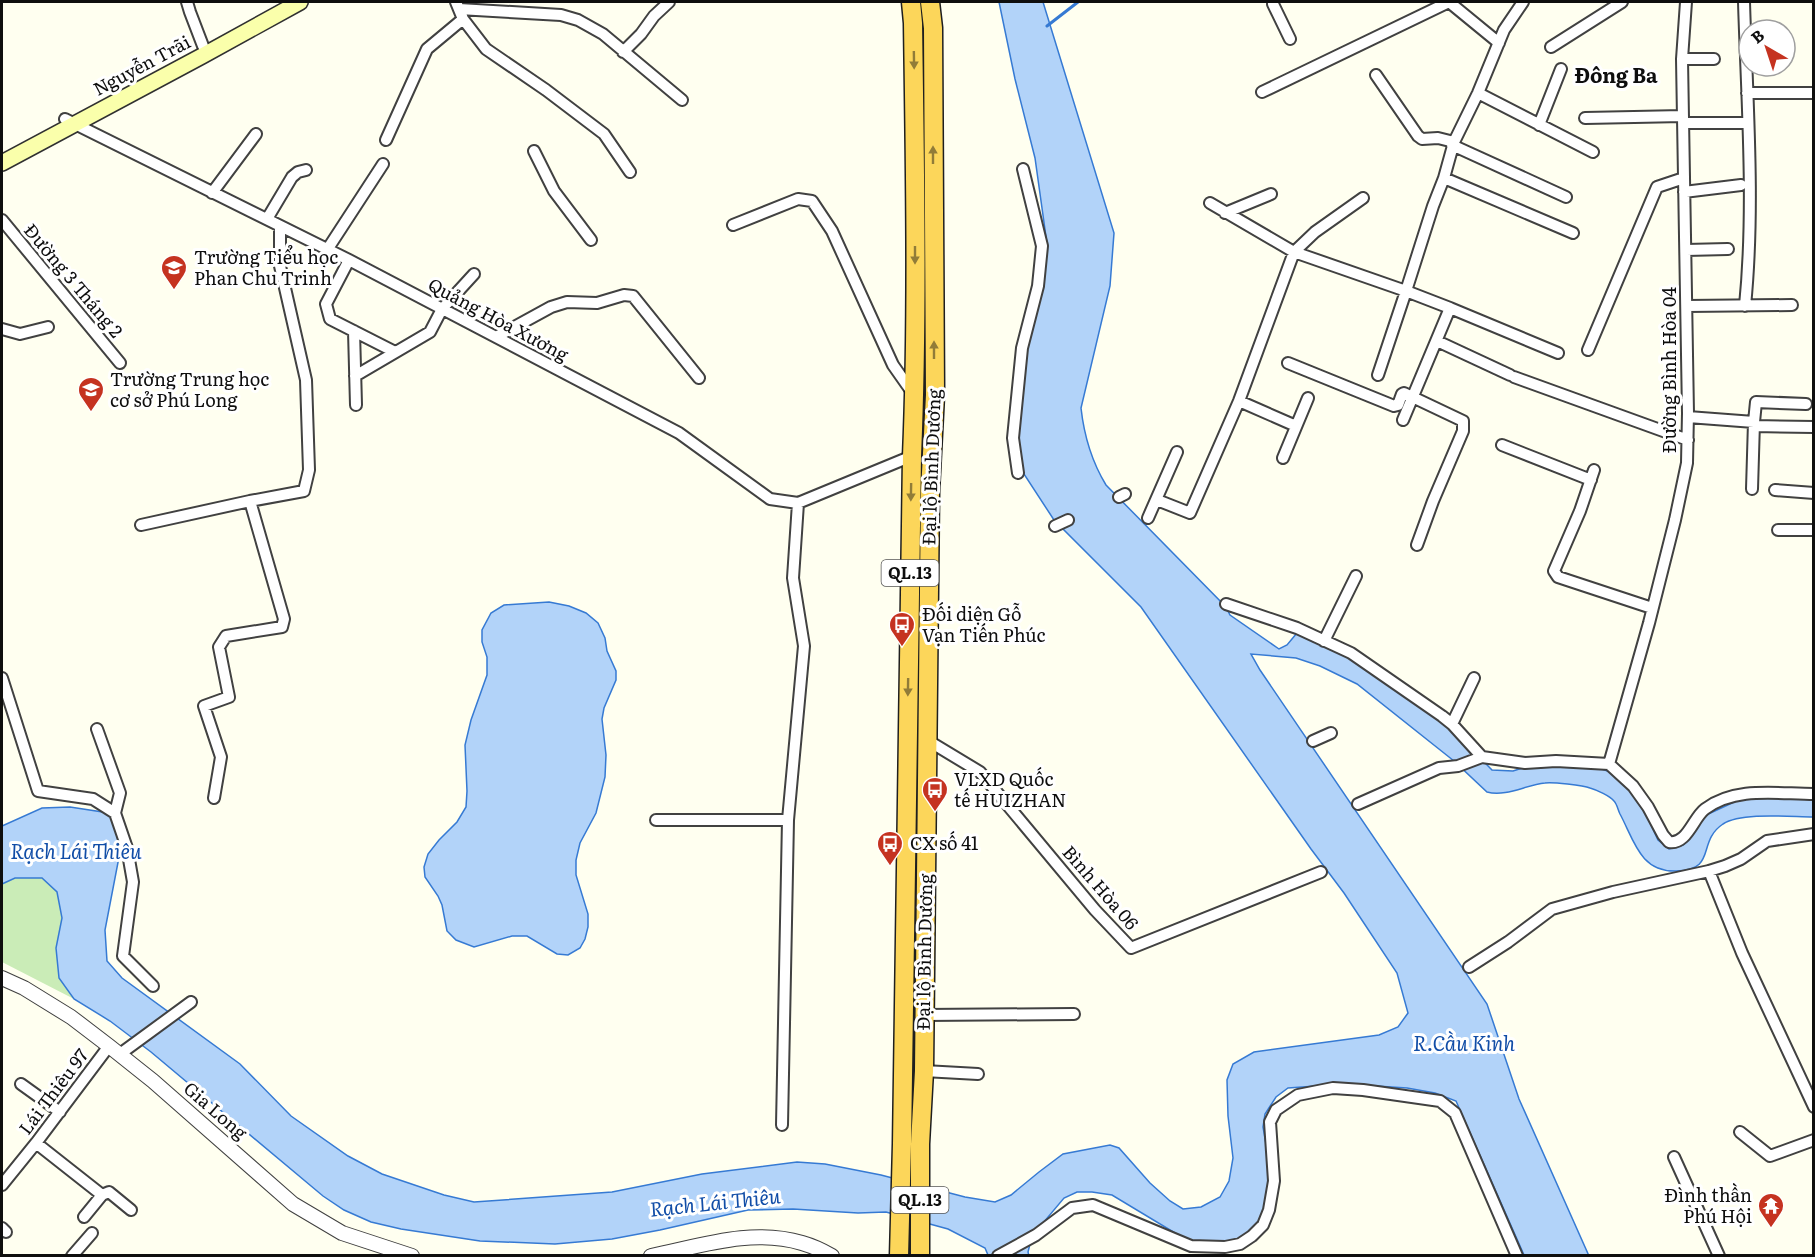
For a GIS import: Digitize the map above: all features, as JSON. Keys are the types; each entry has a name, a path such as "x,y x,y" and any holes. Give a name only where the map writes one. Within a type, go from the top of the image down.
{"highway":[{"name":"Đại lộ Bình Dương","path":"911,2 914,23 914,394 904,946 911,1144 920,1256"},
{"name":"Đại lộ Bình Dương","path":"899,1256 911,1144 924,1071 930,492 935,395 933,28 930,2"},
{"path":"914,394 935,395"},
{"path":"907,767 927,766"},
{"path":"904,946 925,945"}],"main road":[{"name":"Nguyễn Trãi","path":"2,152 70,122 256,22 283,2"},
{"name":"Nguyễn Trãi","path":"2,163 203,46 300,2"}],"street":[{"path":"188,2 203,46"},
{"path":"623,52 669,2"},
{"path":"1262,92 1449,2 1499,43"},
{"path":"1378,375 1444,178 1453,144 1478,93 1504,30 1523,2"},
{"path":"1551,47 1622,2"},
{"name":"Đường Bình Hòa 04","path":"1609,764 1652,608 1687,463 1687,306 1682,59 1686,2"},
{"path":"1744,2 1748,123 1748,278 1745,306"},
{"path":"1271,4 1290,39"},
{"path":"459,10 561,15 591,26 682,100"},
{"path":"386,140 427,49 459,10"},
{"path":"459,10 486,49 538,84 604,134 630,172"},
{"path":"1682,59 1714,59"},
{"path":"1539,124 1561,69"},
{"path":"1376,75 1422,139 1438,138 1453,144 1566,197"},
{"path":"1478,93 1593,152"},
{"path":"1747,93 1814,93"},
{"path":"1585,118 1748,123"},
{"name":"Quảng Hòa Xương","path":"70,122 349,260 679,433 770,499 798,503"},
{"path":"212,193 256,134"},
{"path":"534,151 554,191 591,240"},
{"path":"327,250 382,164"},
{"path":"1018,473 1013,438 1022,348 1038,286 1042,246 1023,169"},
{"path":"267,219 292,177 306,170"},
{"path":"1444,178 1573,233"},
{"path":"1588,350 1657,187 1684,178"},
{"path":"1684,192 1741,185"},
{"path":"1225,213 1271,194"},
{"path":"1156,500 1190,513 1239,401 1294,252 1315,232 1363,198"},
{"path":"733,225 798,199 812,201 832,231 893,365 914,394"},
{"path":"1210,203 1294,252 1406,291 1558,353"},
{"name":"Đường 3 Tháng 2","path":"2,220 120,363"},
{"path":"141,525 304,491 309,470 306,380 280,266 280,226"},
{"path":"1686,250 1728,249"},
{"path":"349,260 326,304 330,319 395,352"},
{"path":"355,376 430,332 442,309 474,274"},
{"path":"496,337 551,307 567,302 597,303 624,295 633,296 699,378"},
{"path":"1687,306 1792,305"},
{"path":"1403,420 1450,308"},
{"path":"2,329 20,334 48,327"},
{"path":"354,331 356,405"},
{"path":"1437,341 1512,376 1688,440"},
{"path":"1288,363 1394,406 1398,405 1403,394 1461,419 1464,425 1462,431 1417,545"},
{"path":"1283,458 1308,398"},
{"path":"1239,401 1296,426"},
{"path":"1752,489 1756,402 1806,404"},
{"path":"1688,417 1814,427"},
{"path":"1502,445 1593,475 1554,571 1558,577 1652,608"},
{"path":"1148,518 1177,452"},
{"path":"782,1125 788,820 804,646 793,578 798,503 912,456"},
{"path":"1775,490 1814,493"},
{"path":"213,798 221,758 204,706 229,697 219,647 226,636 282,627 284,619 250,501"},
{"path":"1055,526 1068,520"},
{"path":"1778,530 1814,530"},
{"path":"1324,641 1356,576"},
{"path":"1226,604 1298,628 1351,653 1452,724 1482,757"},
{"path":"2,678 5,704 38,791 93,799 117,817"},
{"path":"1452,724 1474,678"},
{"path":"97,729 120,793 117,817 126,841 133,882 123,956 153,986"},
{"path":"1312,741 1331,733"},
{"name":"Bình Hòa 06","path":"927,740 980,772 1095,910 1131,948 1318,873"},
{"path":"1358,804 1439,768 1458,766 1482,757 1526,763 1556,761 1609,764 1633,786 1648,807 1665,839 1673,843 1681,839 1706,808 1746,793 1814,794"},
{"path":"656,820 788,820"},
{"path":"1469,967 1508,942 1552,909 1613,892 1709,871 1741,859 1764,842 1814,834"},
{"path":"1709,871 1742,953 1814,1107"},
{"name":"Gia Long","path":"2,978 24,988 71,1017 114,1050 153,1081 293,1204 342,1233 412,1256"},
{"name":"Lái Thiêu 97","path":"2,1185 60,1112 114,1050 191,1002"},
{"path":"924,1015 1074,1014"},
{"path":"924,1071 978,1074"},
{"path":"21,1084 60,1112"},
{"path":"998,1256 1036,1235 1072,1208 1093,1205 1191,1246 1240,1244 1263,1226 1269,1210 1274,1181 1270,1122 1276,1110 1298,1095 1333,1088 1440,1101 1455,1113 1518,1256"},
{"path":"1740,1132 1770,1156 1814,1140"},
{"path":"36,1143 102,1195"},
{"path":"1674,1157 1719,1256"},
{"path":"84,1217 102,1195 109,1192 131,1210"},
{"path":"72,1256 92,1233"},
{"path":"651,1256 730,1239 752,1237 804,1243 832,1256"}],"green space":[{"path":"15,878 42,878 57,892 62,918 56,948 59,978 74,999 2,962 2,884"}],"water":[{"path":"999,2 1043,2 1114,233 1110,286 1081,408 1093,458 1106,485 1226,607 1230,615 1279,649 1287,645 1297,633 1349,655 1450,727 1492,770 1513,771 1532,765 1567,765 1599,768 1613,773 1630,791 1646,814 1658,840 1669,849 1683,845 1704,816 1747,796 1814,797 1813,817 1780,816 1731,820 1715,831 1697,866 1676,871 1664,870 1654,866 1640,853 1615,802 1603,793 1581,786 1549,783 1501,793 1487,792 1454,761 1357,684 1320,666 1296,658 1251,654 1487,1004 1519,1099 1589,1256 1524,1255 1456,1101 1435,1093 1407,1088 1345,1084 1288,1088 1276,1097 1265,1114 1263,1127 1272,1178 1261,1226 1249,1238 1207,1246 1180,1236 1112,1195 1092,1192 1077,1192 1064,1198 1032,1236 1029,1256 988,1255 985,1248 948,1229 886,1212 748,1210 612,1239 555,1244 480,1241 371,1222 344,1210 323,1196 151,1052 110,1021 74,999 59,978 56,948 62,918 57,892 42,878 15,878 2,884 2,826 42,808 70,807 109,813 116,829 120,852 105,930 107,961 122,978 240,1064 291,1116 348,1156 382,1174 444,1195 474,1202 612,1192 702,1174 797,1162 825,1164 881,1175 965,1197 995,1202 1011,1195 1063,1154 1110,1145 1119,1148 1150,1183 1183,1209 1201,1207 1220,1197 1229,1181 1233,1158 1227,1080 1233,1064 1254,1052 1379,1035 1398,1027 1408,1013 1397,973 1344,893 1141,607 1054,520 1022,471 1017,438 1025,347 1047,244 1035,158"},
{"path":"549,602 569,606 586,613 598,623 616,671 616,680 604,708 602,719 606,755 605,777 596,813 580,843 576,860 576,875 588,914 588,927 580,948 568,955 557,954 527,936 512,936 474,947 456,940 447,931 442,905 425,877 424,867 428,854 457,822 466,807 465,745 487,675 487,657 482,642 482,630 491,613 504,605"}],"waterway":[{"path":"1047,26 1078,2"}],"place":[{"name":"Trường Tiểu học Phan Chu Trinh","path":"174,291"},
{"name":"Trường Trung học cơ sở Phú Long","path":"91,413"},
{"name":"Đối diện Gỗ Vạn Tiến Phúc","path":"902,648"},
{"name":"VLXD Quốc tế HUIZHAN","path":"935,813"},
{"name":"CX số 41","path":"890,867"},
{"name":"Đình thần Phú Hội","path":"1771,1229"}],"district":[{"name":"Đông Ba","path":"1616,76"}],"water label":[{"name":"Rạch Lái Thiêu","path":"76,852"},
{"name":"R.Cầu Kinh","path":"1464,1044"},
{"name":"Rạch Lái Thiêu","path":"715,1203"}]}
